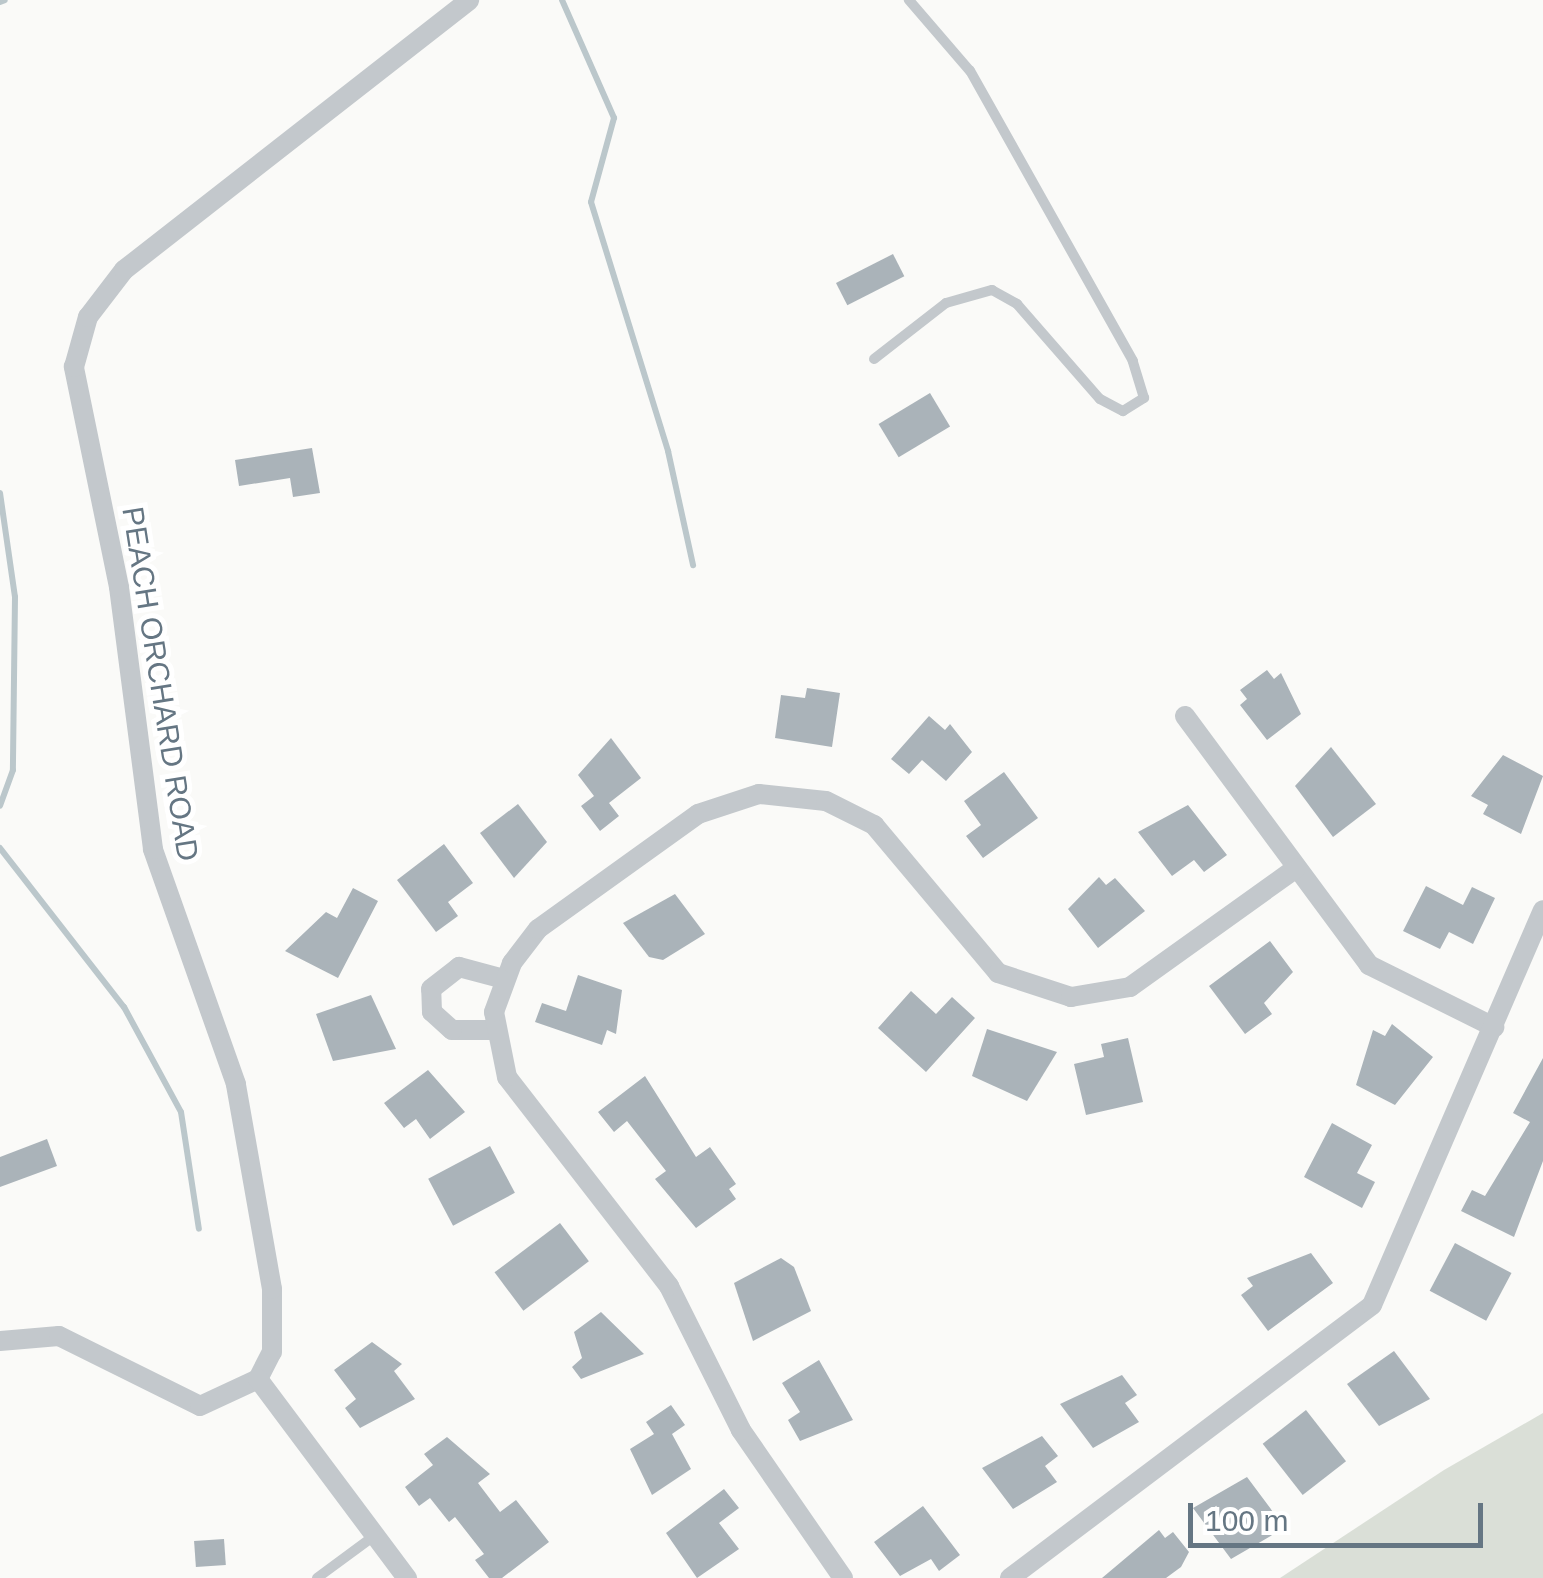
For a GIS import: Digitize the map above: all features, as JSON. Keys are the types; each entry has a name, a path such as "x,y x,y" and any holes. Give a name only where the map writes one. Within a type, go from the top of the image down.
{"street":[{"name":"PEACH ORCHARD ROAD","path":"258,1379 275,1328 248,1148 221,1030 153,849 118,587 74,366 88,318 124,270 469,0"},
{"path":"1185,716 1296,868 1384,977 1494,1027"},
{"path":"843,1578 741,1430 669,1286 507,1077 495,1030 504,979 538,928 698,814 759,794 826,800 874,825 998,973 1071,997 1130,986 1296,868"},
{"path":"1010,1578 1372,1304 1543,910"},
{"path":"495,1030 452,1030 432,1012 431,989 460,967 504,979"},
{"path":"0,1341 58,1336 200,1406 258,1379 407,1578"}],"lane":[{"path":"874,359 946,303 992,290 1017,304 1100,399 1123,411 1144,398 1133,361 970,71 909,0"},
{"path":"318,1578 375,1535"}],"shaded area":[{"path":"1543,1413 1543,1578 1280,1578 1444,1470"}],"building":[{"path":"893,254 904,276 847,305 836,283"},
{"path":"930,393 950,426 899,457 879,424"},
{"path":"312,448 320,493 293,497 290,478 239,486 235,460"},
{"path":"1267,670 1274,679 1281,673 1301,714 1267,740 1240,705 1247,699 1240,690"},
{"path":"807,688 840,693 832,747 775,738 781,695 805,698"},
{"path":"929,716 945,730 950,724 972,752 946,781 922,760 909,774 891,759"},
{"path":"611,738 641,778 609,803 619,816 600,831 581,806 594,796 578,775"},
{"path":"1331,747 1376,804 1333,837 1295,786"},
{"path":"1503,755 1543,776 1521,834 1483,814 1488,805 1471,796"},
{"path":"1004,772 1038,818 983,858 966,836 981,825 964,801"},
{"path":"518,804 547,842 514,878 480,833"},
{"path":"1188,805 1227,855 1204,872 1194,860 1172,876 1138,832"},
{"path":"444,844 473,883 448,902 458,916 436,932 397,880"},
{"path":"1099,877 1106,885 1115,878 1145,911 1098,948 1068,909"},
{"path":"1426,886 1463,905 1472,887 1495,898 1473,944 1449,932 1440,949 1403,931"},
{"path":"353,888 378,901 338,978 285,951 326,912 337,918"},
{"path":"675,894 705,934 663,960 649,957 623,923"},
{"path":"1270,941 1293,972 1264,1003 1272,1014 1245,1034 1209,986"},
{"path":"578,975 622,990 616,1034 607,1030 602,1045 535,1022 542,1003 566,1011"},
{"path":"911,991 936,1014 952,997 975,1018 926,1072 878,1028"},
{"path":"371,995 396,1049 333,1061 316,1014"},
{"path":"1392,1024 1433,1057 1395,1105 1356,1085 1373,1030 1385,1036"},
{"path":"987,1029 1057,1052 1027,1101 972,1076"},
{"path":"1128,1038 1143,1102 1086,1115 1074,1064 1104,1057 1101,1044"},
{"path":"1543,1058 1543,1161 1514,1237 1461,1211 1472,1190 1485,1196 1530,1122 1513,1113"},
{"path":"428,1070 465,1112 430,1139 416,1119 404,1128 384,1103"},
{"path":"645,1076 696,1157 710,1147 736,1184 729,1189 736,1199 696,1228 655,1179 666,1171 627,1121 614,1132 598,1112"},
{"path":"1332,1123 1372,1145 1357,1173 1375,1182 1362,1208 1304,1177"},
{"path":"47,1139 57,1166 0,1187 0,1157"},
{"path":"490,1146 515,1193 453,1226 428,1179"},
{"path":"560,1223 589,1261 523,1311 495,1272"},
{"path":"1455,1243 1512,1273 1486,1321 1430,1291"},
{"path":"1311,1253 1333,1283 1268,1331 1241,1295 1253,1286 1247,1278"},
{"path":"781,1258 794,1267 811,1311 753,1341 734,1283"},
{"path":"601,1312 644,1354 581,1379 572,1367 582,1358 574,1332"},
{"path":"372,1342 402,1364 394,1371 415,1399 360,1428 345,1408 356,1399 334,1370"},
{"path":"1394,1351 1430,1399 1379,1426 1347,1384"},
{"path":"819,1360 853,1420 800,1441 788,1420 800,1412 782,1383"},
{"path":"1122,1375 1137,1395 1125,1403 1139,1422 1093,1448 1060,1404"},
{"path":"671,1405 685,1425 672,1434 691,1469 652,1495 630,1449 654,1434 646,1422"},
{"path":"1306,1410 1346,1461 1303,1495 1263,1444"},
{"path":"1042,1436 1058,1456 1045,1466 1057,1482 1013,1509 982,1468"},
{"path":"447,1437 490,1474 478,1483 500,1512 516,1500 549,1542 502,1578 489,1578 475,1560 484,1554 455,1517 449,1522 430,1498 419,1506 405,1487 433,1465 424,1454"},
{"path":"1247,1477 1279,1520 1269,1528 1274,1534 1231,1559 1193,1508"},
{"path":"724,1489 739,1508 719,1523 739,1549 697,1578 666,1533"},
{"path":"923,1506 960,1555 939,1571 931,1559 900,1576 874,1542"},
{"path":"1159,1530 1165,1538 1173,1532 1189,1552 1181,1567 1166,1578 1102,1578"},
{"path":"224,1539 226,1565 196,1567 194,1541"}],"waterway":[{"path":"0,2 5,0"},
{"path":"562,0 614,118 591,202 668,451 693,565"},
{"path":"0,493 15,597 13,770 0,806"},
{"path":"0,848 124,1007 181,1112 199,1229"}]}
